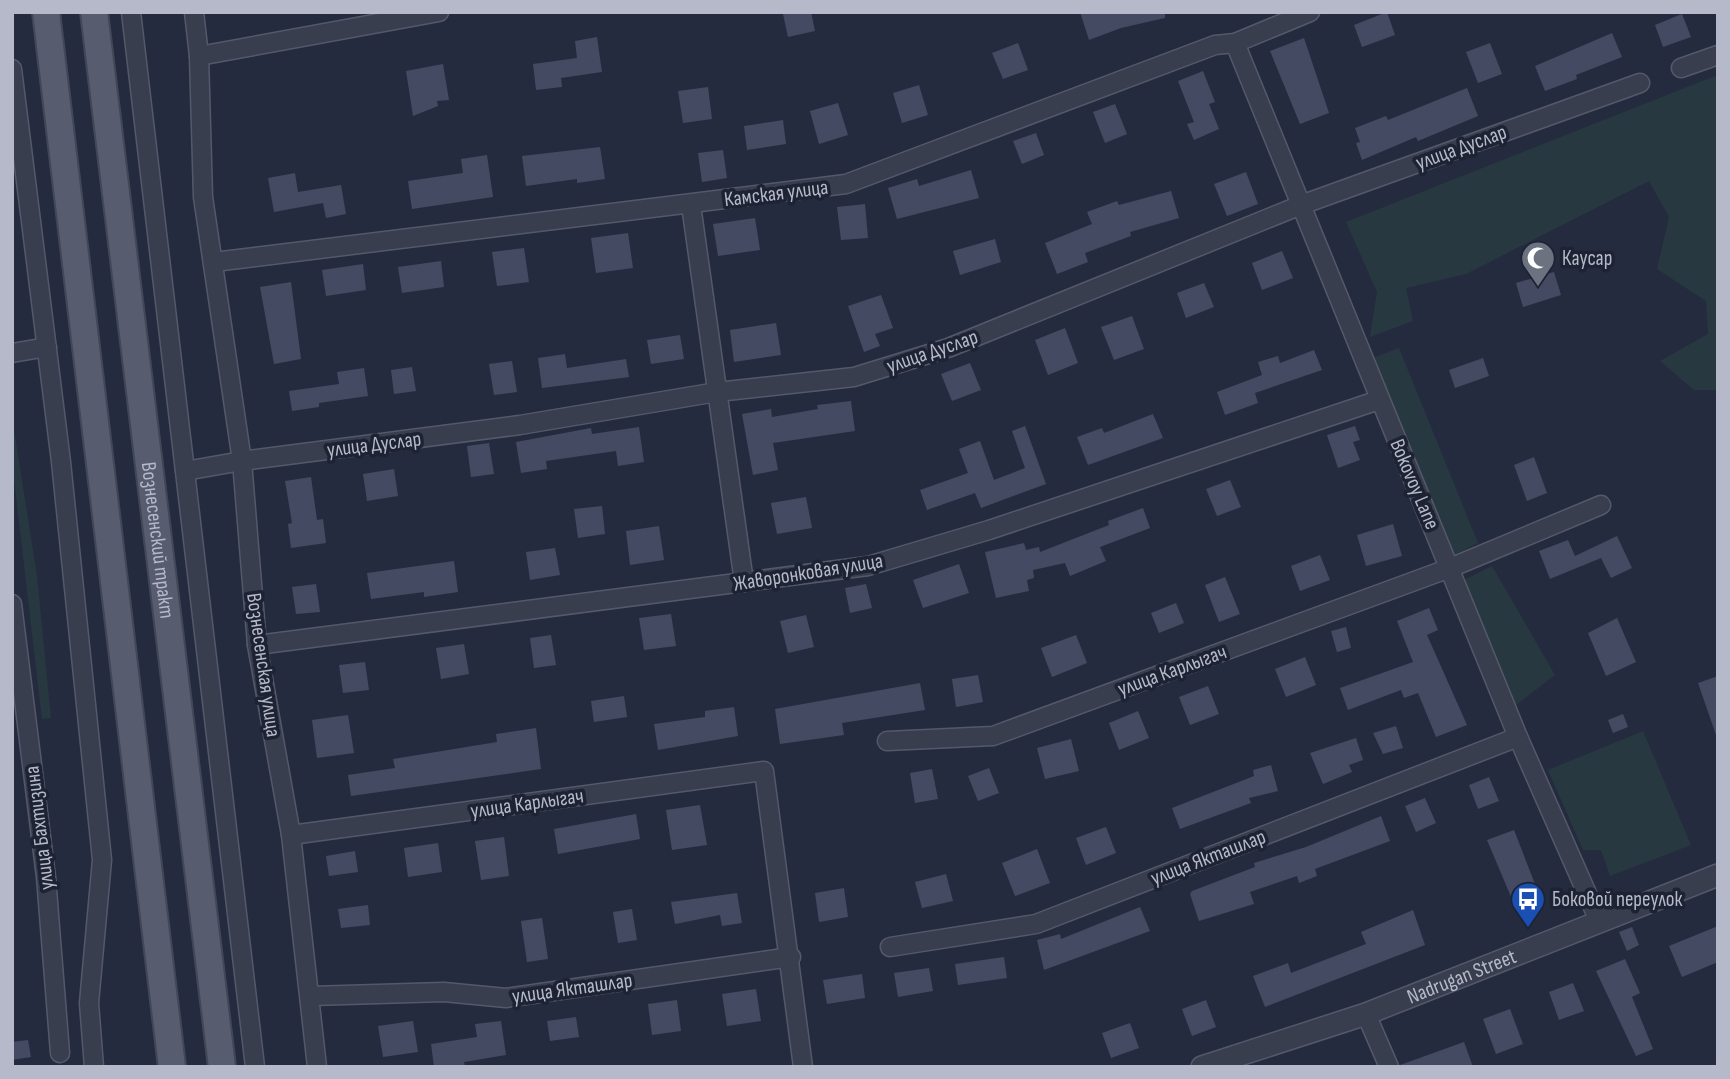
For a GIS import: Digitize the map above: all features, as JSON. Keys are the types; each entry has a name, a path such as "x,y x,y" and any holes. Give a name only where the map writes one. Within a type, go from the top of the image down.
{"main road":[{"path":"46,12 172,1067"},
{"name":"Вознесенский тракт","path":"94,12 222,1067"}],"street":[{"path":"131,12 255,1067"},
{"name":"Вознесенская улица","path":"194,12 199,56 203,197 242,461 257,645 291,835 317,1067"},
{"path":"199,56 439,12"},
{"name":"Камская улица","path":"214,262 846,184 1215,45 1235,43 1310,12"},
{"name":"Bokovoy Lane","path":"1235,43 1378,400 1518,737 1600,923"},
{"path":"1681,68 1718,55"},
{"path":"12,69 47,347 102,860 89,1003 94,1067"},
{"name":"улица Дуслар","path":"186,471 242,461 520,425 717,392 854,377 948,348 1301,205 1640,83"},
{"path":"691,205 744,582"},
{"path":"12,353 47,347"},
{"name":"Жаворонковая улица","path":"257,645 868,566 989,530 1378,400"},
{"name":"улица Карлыгач","path":"887,741 993,736 1450,568 1601,505"},
{"name":"улица Бахтизина","path":"12,604 46,877 60,1053"},
{"name":"улица Якташлар","path":"890,947 1035,924 1518,737"},
{"name":"улица Карлыгач","path":"291,835 764,771 791,957"},
{"name":"Nadrugan Street","path":"1202,1067 1366,1014 1718,875"},
{"path":"791,957 803,1067"},
{"name":"улица Якташлар","path":"311,996 444,992 506,998 791,957"},
{"path":"1366,1014 1390,1067"}],"shaded area":[{"path":"1715,76 1718,82 1718,390 1694,390 1660,361 1708,334 1706,301 1657,269 1669,217 1649,181 1466,274 1406,288 1413,321 1370,337 1377,292 1346,222"},
{"path":"1399,348 1478,543 1454,555 1373,358"},
{"path":"12,417 37,576 51,718 42,719 12,462"},
{"path":"1492,566 1555,675 1516,705 1464,580"},
{"path":"1643,731 1691,845 1610,876 1601,850 1583,850 1548,770"}],"building":[{"path":"811,12 815,31 788,37 783,14"},
{"path":"1080,12 1165,12 1165,18 1121,28 1089,40"},
{"path":"1387,12 1395,35 1362,47 1354,25"},
{"path":"1682,14 1691,37 1663,47 1655,25"},
{"path":"1612,33 1622,57 1576,75 1577,79 1545,91 1535,66"},
{"path":"597,37 602,72 561,78 562,87 536,90 533,64 577,58 575,41"},
{"path":"1304,38 1329,113 1300,124 1270,51"},
{"path":"1018,43 1028,70 1003,79 992,53"},
{"path":"1490,43 1502,74 1478,83 1466,52"},
{"path":"443,64 449,100 437,101 438,106 413,116 406,71"},
{"path":"1203,71 1215,102 1209,104 1219,129 1194,140 1187,124 1194,122 1178,81"},
{"path":"919,85 928,115 902,123 893,93"},
{"path":"708,87 712,119 683,123 678,91"},
{"path":"1467,88 1478,116 1418,141 1416,137 1362,160 1356,143 1360,142 1355,128 1386,116 1388,120"},
{"path":"838,103 848,135 819,144 810,111"},
{"path":"1115,104 1127,134 1105,143 1093,112"},
{"path":"783,120 786,144 747,150 744,126"},
{"path":"1036,133 1044,155 1022,164 1013,141"},
{"path":"600,147 605,179 577,183 577,179 526,186 522,156"},
{"path":"723,150 727,178 702,182 698,153"},
{"path":"487,155 493,197 412,209 408,181 463,173 461,159"},
{"path":"971,170 979,198 897,219 888,188 917,179 919,186"},
{"path":"1246,172 1258,204 1227,216 1214,184"},
{"path":"295,173 298,192 341,185 346,214 326,218 323,203 274,212 268,178"},
{"path":"1171,191 1179,218 1130,232 1131,236 1085,253 1088,262 1057,274 1045,243 1092,224 1087,212 1117,201 1119,205"},
{"path":"865,204 868,238 841,240 837,207"},
{"path":"755,218 760,250 718,256 713,224"},
{"path":"628,233 633,268 596,273 591,238"},
{"path":"995,239 1001,262 960,275 953,251"},
{"path":"524,248 529,282 497,286 492,252"},
{"path":"1282,251 1293,278 1262,290 1252,263"},
{"path":"441,261 444,287 402,293 398,267"},
{"path":"363,264 366,290 326,296 322,270"},
{"name":"Каусар","path":"1554,272 1561,295 1523,307 1516,283"},
{"path":"291,282 301,359 274,364 260,287"},
{"path":"1204,283 1214,307 1186,318 1177,293"},
{"path":"881,295 893,328 875,334 880,346 864,352 848,306"},
{"path":"1132,316 1144,349 1114,360 1101,327"},
{"path":"776,323 781,355 734,362 730,330"},
{"path":"1065,328 1078,363 1048,375 1035,340"},
{"path":"680,335 684,359 651,364 647,340"},
{"path":"1314,350 1322,370 1255,393 1258,403 1225,415 1217,392 1262,375 1258,362 1278,356 1280,363"},
{"path":"565,354 567,368 626,359 629,377 542,388 538,358"},
{"path":"1483,358 1489,376 1455,388 1449,370"},
{"path":"512,361 517,392 494,395 489,364"},
{"path":"970,363 981,390 952,401 941,374"},
{"path":"412,367 416,391 394,394 391,370"},
{"path":"364,368 368,396 319,403 319,407 292,411 289,391 339,384 337,372"},
{"path":"851,401 855,431 773,443 778,470 753,475 742,414 771,409 772,417 818,409 817,405"},
{"path":"1153,414 1163,438 1088,465 1077,437 1102,428 1104,433"},
{"path":"1025,426 1046,484 981,508 975,493 927,510 920,490 968,473 959,449 980,441 994,480 1025,468 1012,431"},
{"path":"1355,426 1360,440 1353,442 1360,460 1338,468 1327,435"},
{"path":"639,427 644,462 618,466 616,451 546,461 547,469 521,473 516,442 591,428 592,434"},
{"path":"489,443 494,474 471,477 467,446"},
{"path":"1534,457 1547,493 1527,501 1514,465"},
{"path":"394,469 398,496 367,501 363,474"},
{"path":"311,477 317,520 323,519 326,543 291,548 288,524 292,523 285,481"},
{"path":"1230,480 1241,507 1217,516 1206,489"},
{"path":"806,497 812,528 777,534 771,503"},
{"path":"602,506 605,534 578,538 574,509"},
{"path":"1143,508 1150,528 1100,547 1106,561 1070,576 1065,563 1033,570 1034,578 1027,580 1029,591 996,598 985,552 1024,543 1026,550 1039,547 1040,552 1109,525 1108,521"},
{"path":"1393,524 1402,556 1366,566 1357,535"},
{"path":"659,526 664,560 630,565 626,531"},
{"path":"1617,536 1632,568 1611,578 1601,558 1550,579 1539,551 1568,540 1575,556"},
{"path":"555,548 560,575 530,580 526,552"},
{"path":"1320,555 1330,580 1300,591 1291,566"},
{"path":"454,561 458,592 424,597 424,592 371,599 367,573"},
{"path":"959,564 969,593 923,608 913,580"},
{"path":"1225,577 1240,614 1219,622 1205,585"},
{"path":"316,584 320,612 296,614 292,587"},
{"path":"866,584 872,608 850,613 845,588"},
{"path":"1176,603 1184,623 1159,633 1151,613"},
{"path":"1429,608 1438,630 1427,635 1467,725 1436,737 1418,693 1404,698 1401,690 1348,710 1340,688 1413,662 1397,621"},
{"path":"671,614 676,646 644,650 639,618"},
{"path":"806,615 814,647 788,653 780,621"},
{"path":"1617,618 1636,662 1606,676 1588,633"},
{"path":"1346,627 1351,648 1337,652 1331,631"},
{"path":"551,635 556,665 534,668 530,638"},
{"path":"1076,635 1087,663 1052,677 1041,648"},
{"path":"464,644 469,674 441,679 436,648"},
{"path":"1305,657 1316,685 1286,697 1275,669"},
{"path":"365,662 369,690 343,693 339,665"},
{"path":"978,675 983,702 956,707 952,679"},
{"path":"1718,676 1718,734 1716,735 1698,683"},
{"path":"920,683 925,710 842,723 844,735 780,744 775,709"},
{"path":"1208,686 1219,714 1190,725 1179,697"},
{"path":"624,696 627,717 594,722 591,701"},
{"path":"734,707 738,736 658,750 654,724 705,717 705,711"},
{"path":"1138,711 1149,738 1119,750 1109,723"},
{"path":"1623,714 1628,727 1613,733 1608,720"},
{"path":"348,715 354,753 317,758 312,720"},
{"path":"1396,726 1403,748 1383,754 1373,733"},
{"path":"536,728 541,769 351,796 348,775 395,768 393,759 497,742 496,734"},
{"path":"1356,738 1363,760 1349,765 1352,772 1323,784 1310,753"},
{"path":"1071,739 1079,771 1045,779 1037,748"},
{"path":"1271,765 1278,791 1249,798 1251,803 1180,829 1172,808 1254,776 1253,770"},
{"path":"989,768 999,793 978,801 968,776"},
{"path":"932,769 938,799 915,803 910,773"},
{"path":"1489,777 1499,801 1478,809 1469,785"},
{"path":"1425,798 1436,823 1416,832 1405,806"},
{"path":"700,805 707,845 672,850 666,810"},
{"path":"636,814 640,839 558,854 554,829"},
{"path":"1381,816 1390,841 1315,869 1317,876 1299,883 1297,876 1250,892 1254,904 1199,921 1190,894 1192,891 1255,867 1254,863 1306,847"},
{"path":"1106,827 1116,853 1086,865 1076,838"},
{"path":"1514,830 1542,902 1517,911 1487,840"},
{"path":"504,837 509,876 481,880 475,841"},
{"path":"438,843 442,872 408,877 404,848"},
{"path":"1037,849 1050,883 1015,896 1002,863"},
{"path":"355,851 358,872 329,876 326,856"},
{"path":"946,874 953,901 922,908 915,882"},
{"path":"844,888 848,917 819,922 815,893"},
{"path":"737,893 742,923 722,926 720,915 675,924 671,902"},
{"path":"368,905 370,925 341,928 338,909"},
{"path":"1140,907 1150,931 1044,970 1037,940 1060,934 1061,939"},
{"path":"632,909 637,940 618,943 613,912"},
{"path":"1413,910 1425,945 1265,1007 1253,976 1288,963 1291,973 1366,944 1361,932"},
{"path":"542,918 548,959 527,962 521,921"},
{"path":"1718,926 1718,962 1682,977 1669,946"},
{"path":"1632,927 1639,945 1627,951 1619,932"},
{"path":"1004,957 1007,978 958,985 955,964"},
{"path":"1625,959 1640,993 1632,997 1653,1049 1636,1056 1596,971"},
{"path":"929,968 933,991 898,997 894,973"},
{"path":"862,974 865,998 827,1004 823,980"},
{"path":"1573,983 1584,1011 1559,1020 1549,992"},
{"path":"756,989 761,1021 727,1026 722,994"},
{"path":"677,1000 681,1031 652,1035 648,1004"},
{"path":"1206,1000 1216,1027 1192,1036 1182,1009"},
{"path":"1510,1009 1523,1044 1496,1054 1483,1019"},
{"path":"576,1017 579,1037 550,1041 547,1021"},
{"path":"413,1021 418,1052 383,1057 378,1026"},
{"path":"501,1021 506,1055 464,1062 465,1067 434,1067 431,1044 477,1037 475,1024"},
{"path":"1130,1023 1139,1048 1111,1058 1102,1033"},
{"path":"28,1040 31,1057 12,1060 12,1042"},
{"path":"1464,1042 1473,1067 1400,1065"}],"place":[{"name":"Каусар","path":"1538,288"},
{"name":"Боковой переулок","path":"1528,929"}]}
